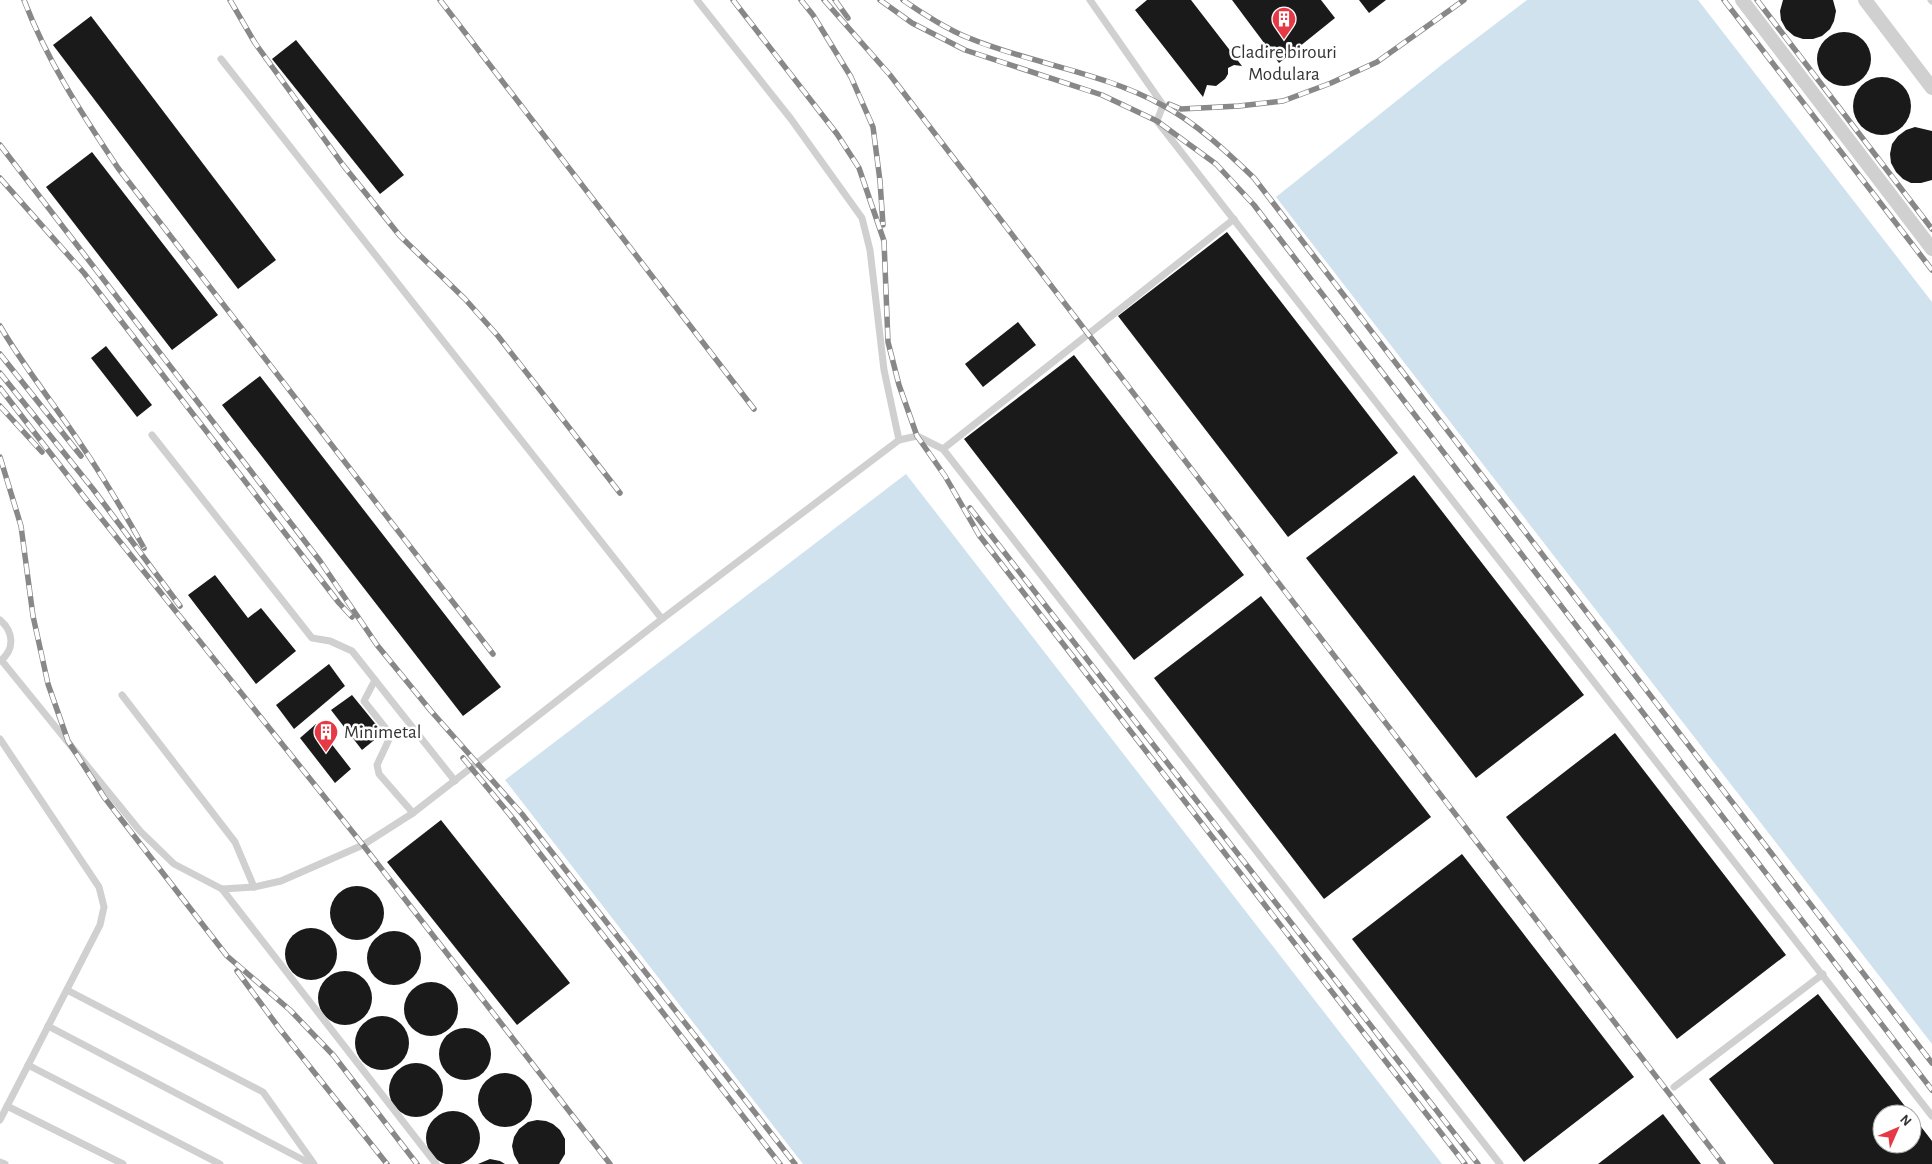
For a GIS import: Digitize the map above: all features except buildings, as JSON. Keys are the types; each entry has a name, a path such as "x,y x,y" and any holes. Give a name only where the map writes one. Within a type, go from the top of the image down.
{"street":[{"path":"1742,0 1932,249"},
{"path":"1865,0 1932,88"}],"lane":[{"path":"697,0 791,120 862,218 870,250 884,370 899,440"},
{"path":"1090,0 1163,105 1156,122 1234,219 1932,1116"},
{"path":"221,59 662,620"},
{"path":"943,449 1234,219"},
{"path":"152,434 312,638 330,641 352,651 455,781"},
{"path":"222,889 254,887 281,881 364,845 413,813 662,620 899,440 917,436 943,449 1500,1164"},
{"path":"0,620 6,626 11,640 7,655 1,661 140,831 174,864 222,889 436,1164"},
{"path":"375,680 364,701 391,734 377,765 379,774 413,813"},
{"path":"122,695 235,842 254,887"},
{"path":"0,739 99,887 104,907 100,925 0,1120"},
{"path":"1674,1087 1823,974"},
{"path":"66,990 263,1092 312,1164"},
{"path":"48,1026 312,1164"},
{"path":"28,1065 220,1164"},
{"path":"7,1106 123,1164"},
{"path":"0,1162 5,1164"}],"water":[{"path":"1527,0 1698,0 1932,302 1932,1044 1276,197 1444,63"},
{"path":"906,474 1442,1164 803,1164 505,780"}],"railway":[{"path":"24,0 54,66 118,168 493,654"},
{"path":"230,0 255,43 343,165 400,236 465,299 498,336 620,493"},
{"path":"440,0 754,409"},
{"path":"733,0 837,134 859,168 884,241 888,342 899,385 917,436 945,476 979,535 1465,1164"},
{"path":"801,0 813,15 851,77 873,127 883,225"},
{"path":"824,0 890,75 1723,1164"},
{"path":"835,0 848,18"},
{"path":"880,0 912,23 965,50 1102,95 1157,121 1216,164 1254,205 1932,1090"},
{"path":"903,0 961,35 1017,55 1115,84 1162,105 1186,120 1222,148 1254,178 1932,1063"},
{"path":"1169,104 1181,109 1239,106 1283,101 1331,83 1377,62 1464,0"},
{"path":"1724,0 1932,270"},
{"path":"1757,0 1932,229"},
{"path":"0,145 320,561 377,645 431,711 522,814 795,1164"},
{"path":"0,178 84,273 339,603 352,617"},
{"path":"0,326 89,456 144,548"},
{"path":"0,354 81,456"},
{"path":"0,373 93,489 180,606"},
{"path":"0,388 85,498 363,845 610,1164"},
{"path":"0,406 42,452"},
{"path":"0,457 21,526 33,616 48,684 68,741 104,797 227,956 290,1010 334,1056 417,1164"},
{"path":"970,508 1478,1164"},
{"path":"463,758 510,815 780,1164"},
{"path":"237,971 279,1028 387,1164"}],"place":[{"name":"Cladire birouri Modulara","path":"1284,40"},
{"name":"Minimetal","path":"326,753"}]}
